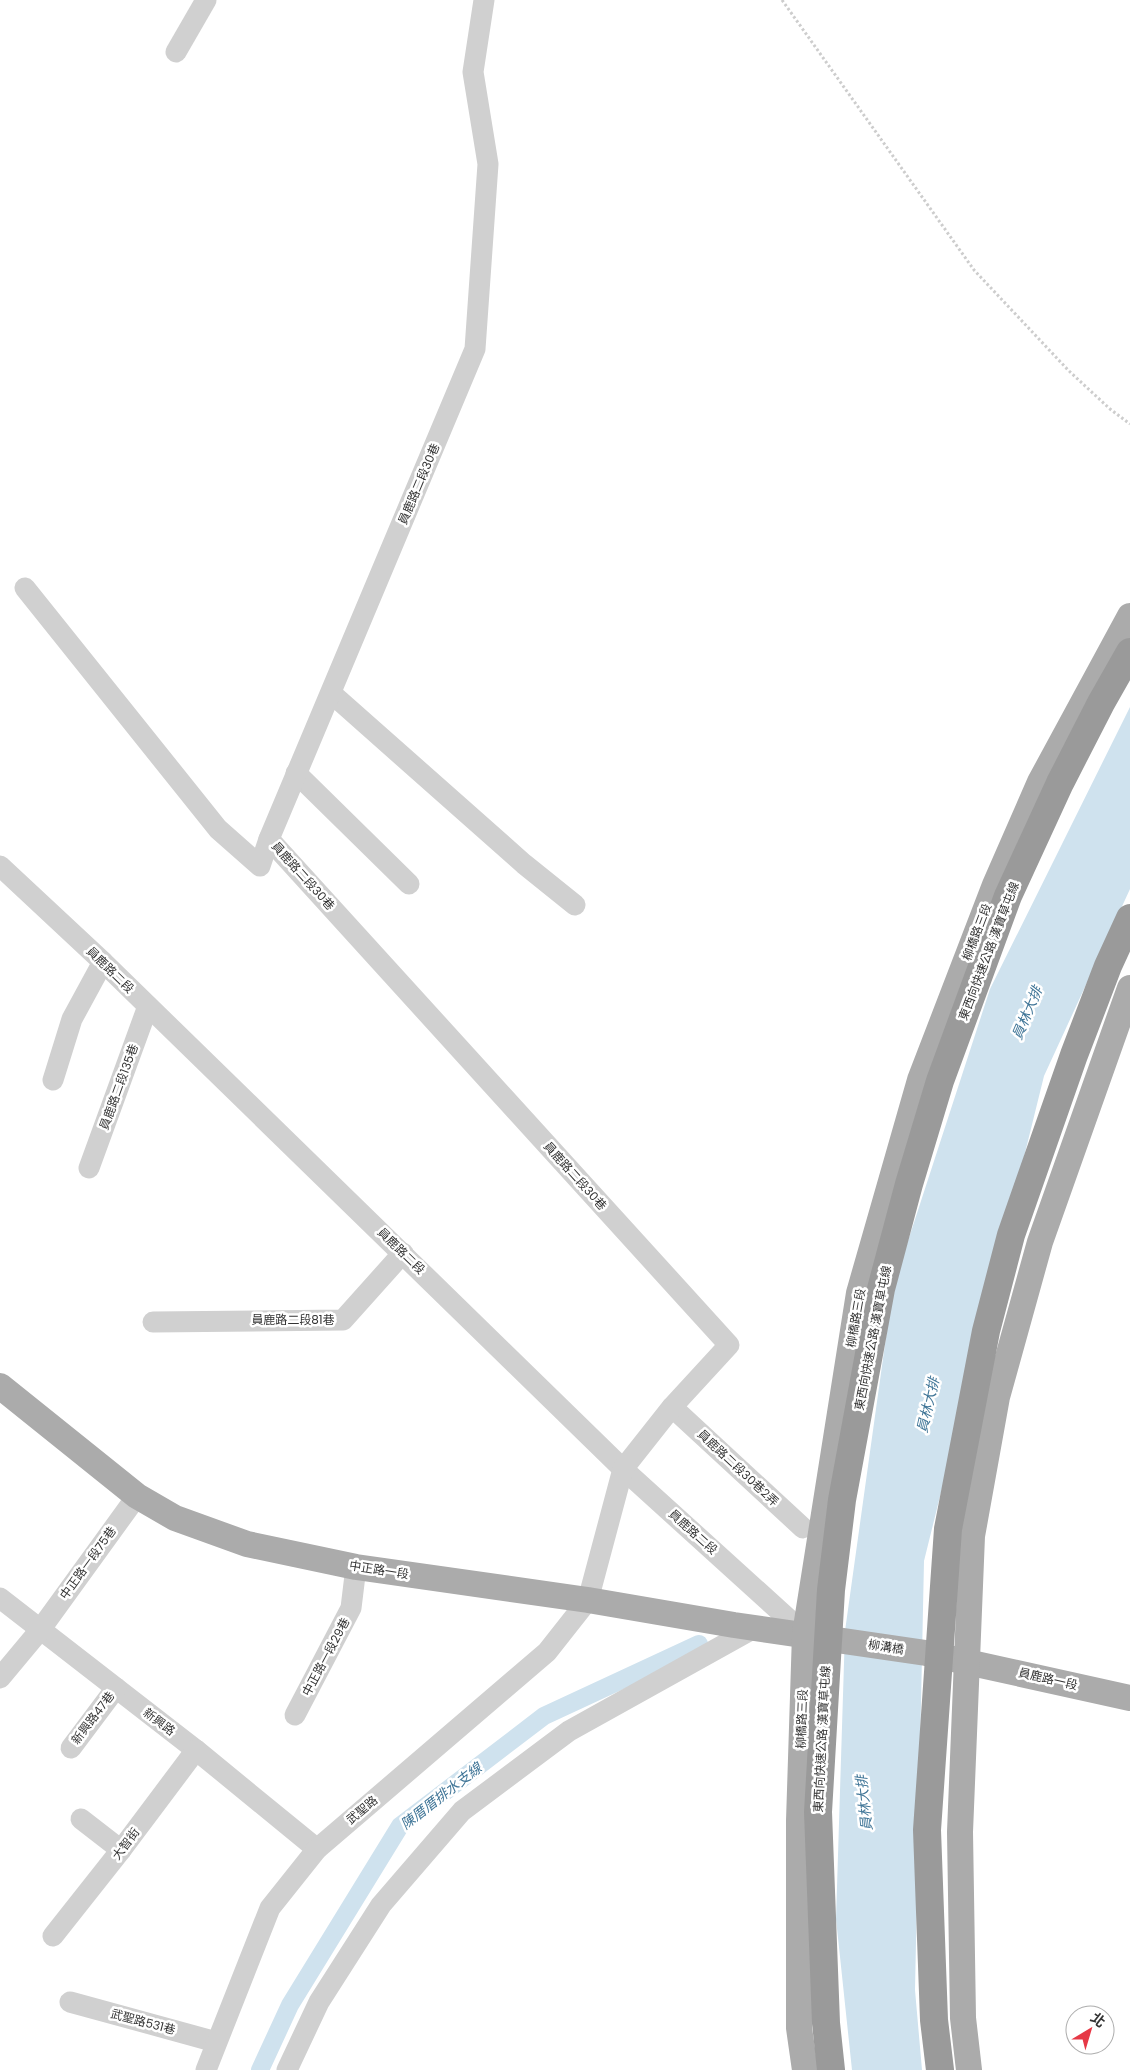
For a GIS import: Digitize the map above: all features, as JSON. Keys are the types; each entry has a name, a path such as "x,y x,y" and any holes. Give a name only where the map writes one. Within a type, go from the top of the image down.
{"highway":[{"name":"東西向快速公路 漢寶草屯線","path":"831,2070 826,2023 818,1812 830,1599 842,1500 881,1289 909,1184 940,1081 1008,896 1060,783 1101,703 1130,652"},
{"path":"940,2070 934,2020 927,1830 948,1529 986,1331 1011,1235 1074,1055 1108,966 1130,918"}],"main road":[{"name":"柳橋路三段","path":"805,2070 799,2028 799,1861 805,1634 859,1293 920,1080 995,885 1040,782 1130,616"},
{"path":"969,2070 963,2018 960,1832 972,1536 997,1397 1040,1242 1130,988"},
{"name":"中正路一段","path":"0,1386 137,1496 176,1518 247,1544 356,1567 588,1600 805,1634"},
{"name":"柳溝橋","path":"805,1634 967,1660"},
{"name":"員鹿路一段","path":"967,1660 1130,1698"}],"street":[{"path":"176,52 206,0"},
{"name":"員鹿路二段30巷","path":"484,0 473,72 488,164 475,349 269,838 729,1345 672,1407 623,1469 588,1600"},
{"path":"25,588 218,829 260,866 269,838"},
{"path":"331,693 517,858 575,905"},
{"path":"296,773 409,884"},
{"name":"員鹿路二段","path":"0,866 103,962 623,1469 805,1634"},
{"path":"53,1080 72,1019 103,962"},
{"name":"員鹿路二段135巷","path":"89,1168 148,1006"},
{"name":"員鹿路二段81巷","path":"153,1322 343,1320 403,1253"},
{"name":"員鹿路二段30巷2弄","path":"672,1407 803,1528"},
{"name":"中正路一段75巷","path":"0,1678 40,1630 137,1496"},
{"name":"中正路一段29巷","path":"295,1715 351,1608 356,1567"},
{"name":"新興路","path":"0,1598 196,1750 316,1849"},
{"name":"武聖路","path":"206,2070 270,1908 316,1849 547,1652 588,1600"},
{"path":"287,2070 319,2002 381,1904 462,1810 569,1732 756,1627"},
{"name":"新興路47巷","path":"71,1748 116,1688"},
{"name":"大智街","path":"53,1936 196,1750"},
{"path":"81,1819 121,1850"},
{"name":"武聖路531巷","path":"70,2002 216,2042"}],"path":[{"path":"782,0 974,270 1069,371 1110,409 1130,424"}],"water":[{"name":"員林大排","path":"1130,707 1130,889 1044,1076 924,1561 915,1990 922,2070 852,2070 836,1919 845,1631 893,1287 990,989"}],"waterway":[{"name":"陳厝厝排水支線","path":"260,2070 290,2005 400,1826 544,1716 699,1644"}]}
